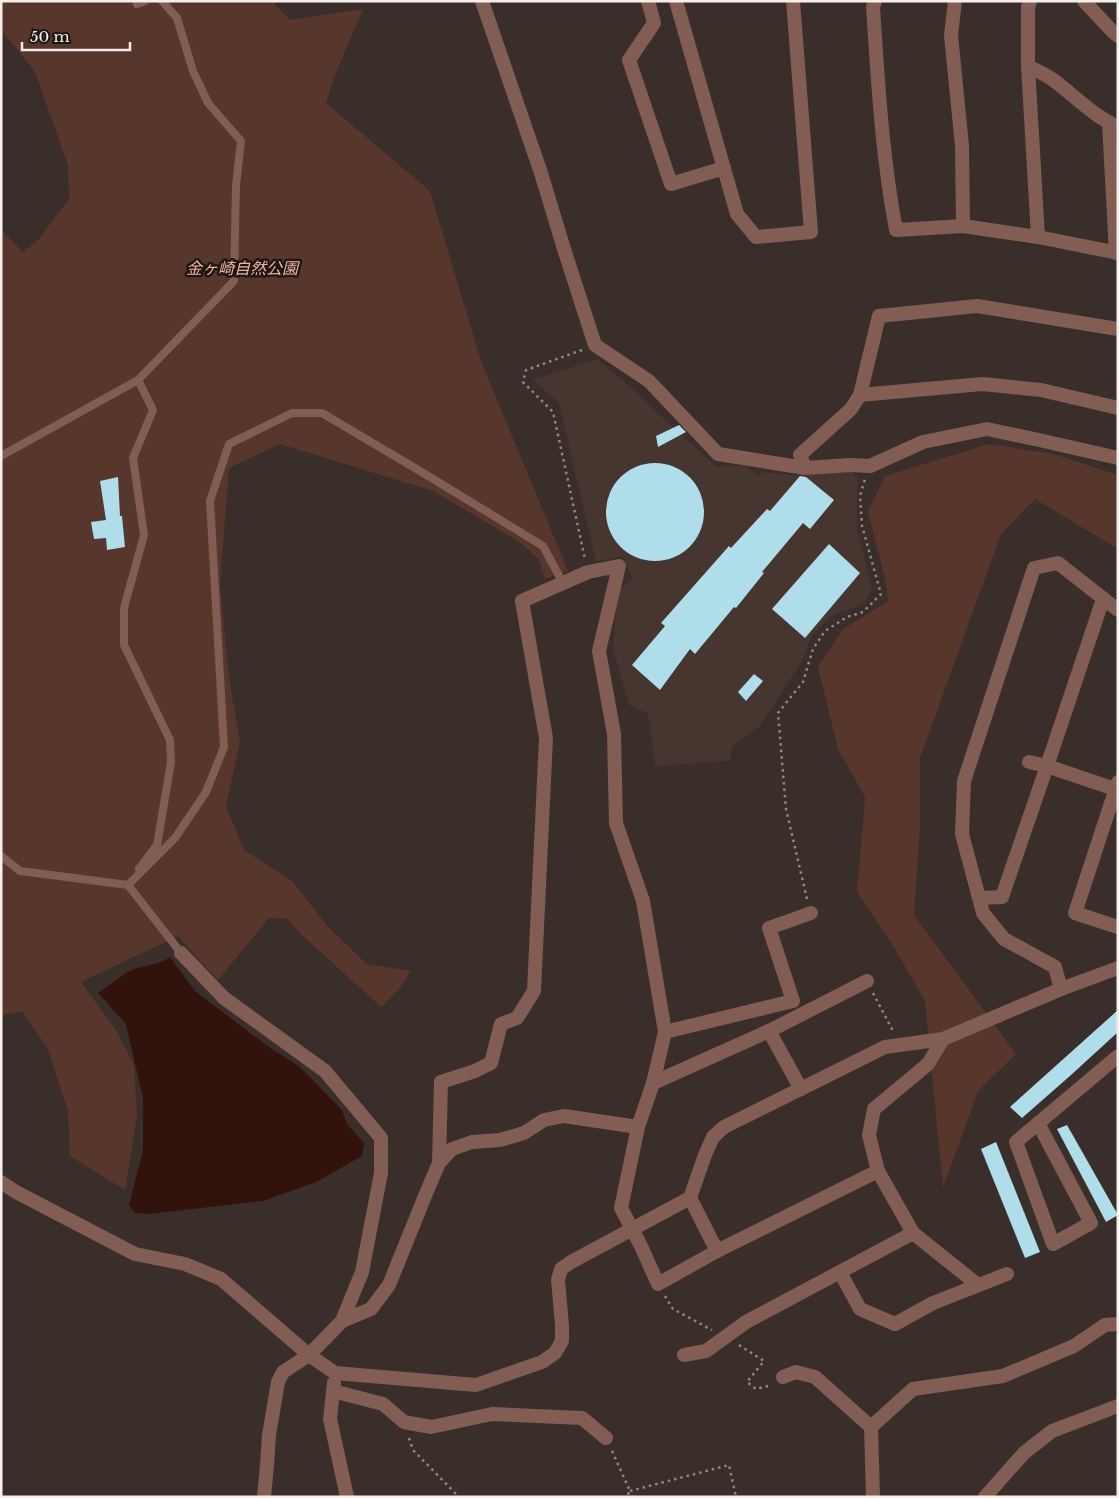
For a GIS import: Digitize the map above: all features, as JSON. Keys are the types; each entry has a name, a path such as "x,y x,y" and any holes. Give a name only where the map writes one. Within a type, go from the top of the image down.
{"street":[{"path":"482,1 541,172 595,345 649,382 718,454 805,468 850,465 870,466 923,442 987,429 1118,458"},
{"path":"648,1 654,23 629,60 671,184 724,168"},
{"path":"676,1 737,214 756,237 810,232 793,1"},
{"path":"875,1 873,7 882,126 889,192 896,230 963,226 1038,237 1117,253 1114,125 1076,100 1051,79 1028,66"},
{"path":"955,1 951,35 962,146 963,226"},
{"path":"1030,1 1027,32 1028,66 1038,237"},
{"path":"1084,1 1118,36"},
{"path":"805,468 800,455 851,409 860,395 879,316 977,306 1118,329"},
{"path":"860,395 982,384 1041,390 1118,408"},
{"path":"1061,989 1055,967 1004,939 983,913 962,834 964,781 1034,568 1058,563 1118,610"},
{"path":"439,1163 441,1082 475,1071 491,1063 501,1024 517,1018 534,991 546,738 522,601 588,572 619,566 599,651 614,734 616,823 643,901 665,1032 653,1083 638,1126 621,1208 658,1284 717,1251 878,1170"},
{"path":"979,898 1002,897 1103,599"},
{"path":"1029,762 1117,787 1075,913 1118,927"},
{"path":"665,1032 793,1001 769,928 810,913"},
{"path":"181,954 224,998 325,1072 381,1138 381,1174 362,1272 342,1321 309,1355 283,1372 278,1382 268,1435 264,1497"},
{"path":"1,1182 16,1192 135,1254 185,1264 222,1279 309,1355 335,1373 476,1385 542,1362 555,1353 562,1341 558,1280 561,1269 690,1198 713,1138 724,1127 885,1046 943,1039 1061,989 1118,968"},
{"path":"653,1083 769,1031 867,981"},
{"path":"769,1031 800,1089"},
{"path":"943,1039 928,1064 874,1109 869,1134 878,1170 913,1233 978,1285"},
{"path":"1038,1123 1091,1223 1053,1244 1016,1142 1038,1123 1118,1056"},
{"path":"342,1321 371,1309 389,1285 439,1163 452,1149 472,1142 500,1140 524,1133 544,1120 564,1116 638,1126"},
{"path":"690,1198 717,1251"},
{"path":"684,1355 706,1351 746,1322 913,1233"},
{"path":"840,1272 860,1309 895,1324 933,1303 1007,1274"},
{"path":"871,1427 913,1389 1003,1376 1074,1346 1105,1325 1118,1324"},
{"path":"783,1376 796,1372 815,1377 871,1427 873,1497"},
{"path":"335,1373 330,1419 347,1497"},
{"path":"333,1391 383,1404 404,1422 430,1427 492,1414 582,1418 606,1438"},
{"path":"985,1497 1024,1453 1052,1431 1118,1406"}],"lane":[{"path":"1,456 138,380 234,281 236,185 241,141 208,103 193,71 177,18 162,1"},
{"path":"128,885 157,844 171,762 170,740 124,644 124,608 144,535 133,458 153,410 138,380"},
{"path":"128,885 176,838 206,792 224,746 210,501 229,444 292,413 322,413 543,546 563,583"},
{"path":"1,856 20,871 128,885 181,954"}],"path":[{"path":"588,572 553,412 524,382 526,370 595,345"},
{"path":"810,913 786,809 778,713 803,682 814,649 825,630 863,612 881,594 862,526 860,496 870,466"},
{"path":"867,981 900,1044"},
{"path":"658,1284 673,1309 726,1337 764,1361 747,1382 756,1389 773,1385 783,1376"},
{"path":"404,1422 413,1450 459,1497"},
{"path":"606,1438 630,1492"},
{"path":"626,1497 630,1492 729,1465 736,1497"}],"shaded area":[{"path":"597,359 634,390 717,467 745,465 759,476 763,472 798,476 851,470 857,478 857,530 872,587 865,603 831,616 812,635 802,661 759,727 733,746 730,761 655,766 648,713 629,705 613,648 620,588 633,579 622,556 596,562 559,403 532,380"},
{"path":"170,957 195,991 266,1045 300,1067 342,1110 347,1124 364,1143 362,1156 316,1182 263,1201 148,1214 135,1213 129,1205 143,1150 143,1098 126,1024 98,993 132,970 166,960"}],"green space":[{"name":"金ヶ崎自然公園","path":"1,1 272,1 290,20 363,9 333,80 326,103 430,191 481,361 568,571 545,579 539,559 518,541 433,491 280,444 229,468 220,584 229,678 240,743 226,806 244,850 293,882 328,927 367,964 411,971 399,989 381,1007 303,936 286,918 269,918 218,980 178,936 81,982 116,1030 134,1065 137,1116 125,1190 70,1156 68,1111 48,1049 22,1011 1,1015 1,230 23,252 38,240 69,199 68,165 35,72 1,29"},
{"path":"989,444 1053,454 1118,475 1118,549 1035,499 1001,534 920,758 920,826 914,915 1016,1054 978,1091 943,1188 925,1001 892,944 857,892 865,797 838,749 818,667 842,630 888,601 885,579 868,512 885,476"}],"building":[{"path":"679,425 686,432 658,447 656,436"},
{"path":"655,463 674,467 690,477 700,493 704,512 700,531 690,547 674,557 655,561 636,557 620,547 610,531 606,512 610,493 620,477 636,467"},
{"path":"800,476 806,477 834,500 810,529 803,523 762,572 764,573 736,608 734,607 695,654 690,649 660,690 632,665 665,626 661,623 729,546 731,548 767,509 770,511"},
{"path":"118,477 120,516 122,516 125,547 107,550 106,538 94,539 91,522 106,520 100,481"},
{"path":"829,544 860,573 805,638 772,609"},
{"path":"754,674 763,681 746,701 738,692"},
{"path":"1118,1010 1118,1032 1071,1075 1022,1118 1010,1107"},
{"path":"1067,1125 1118,1215 1106,1222 1057,1129"},
{"path":"996,1142 1040,1252 1025,1258 981,1149"}]}
